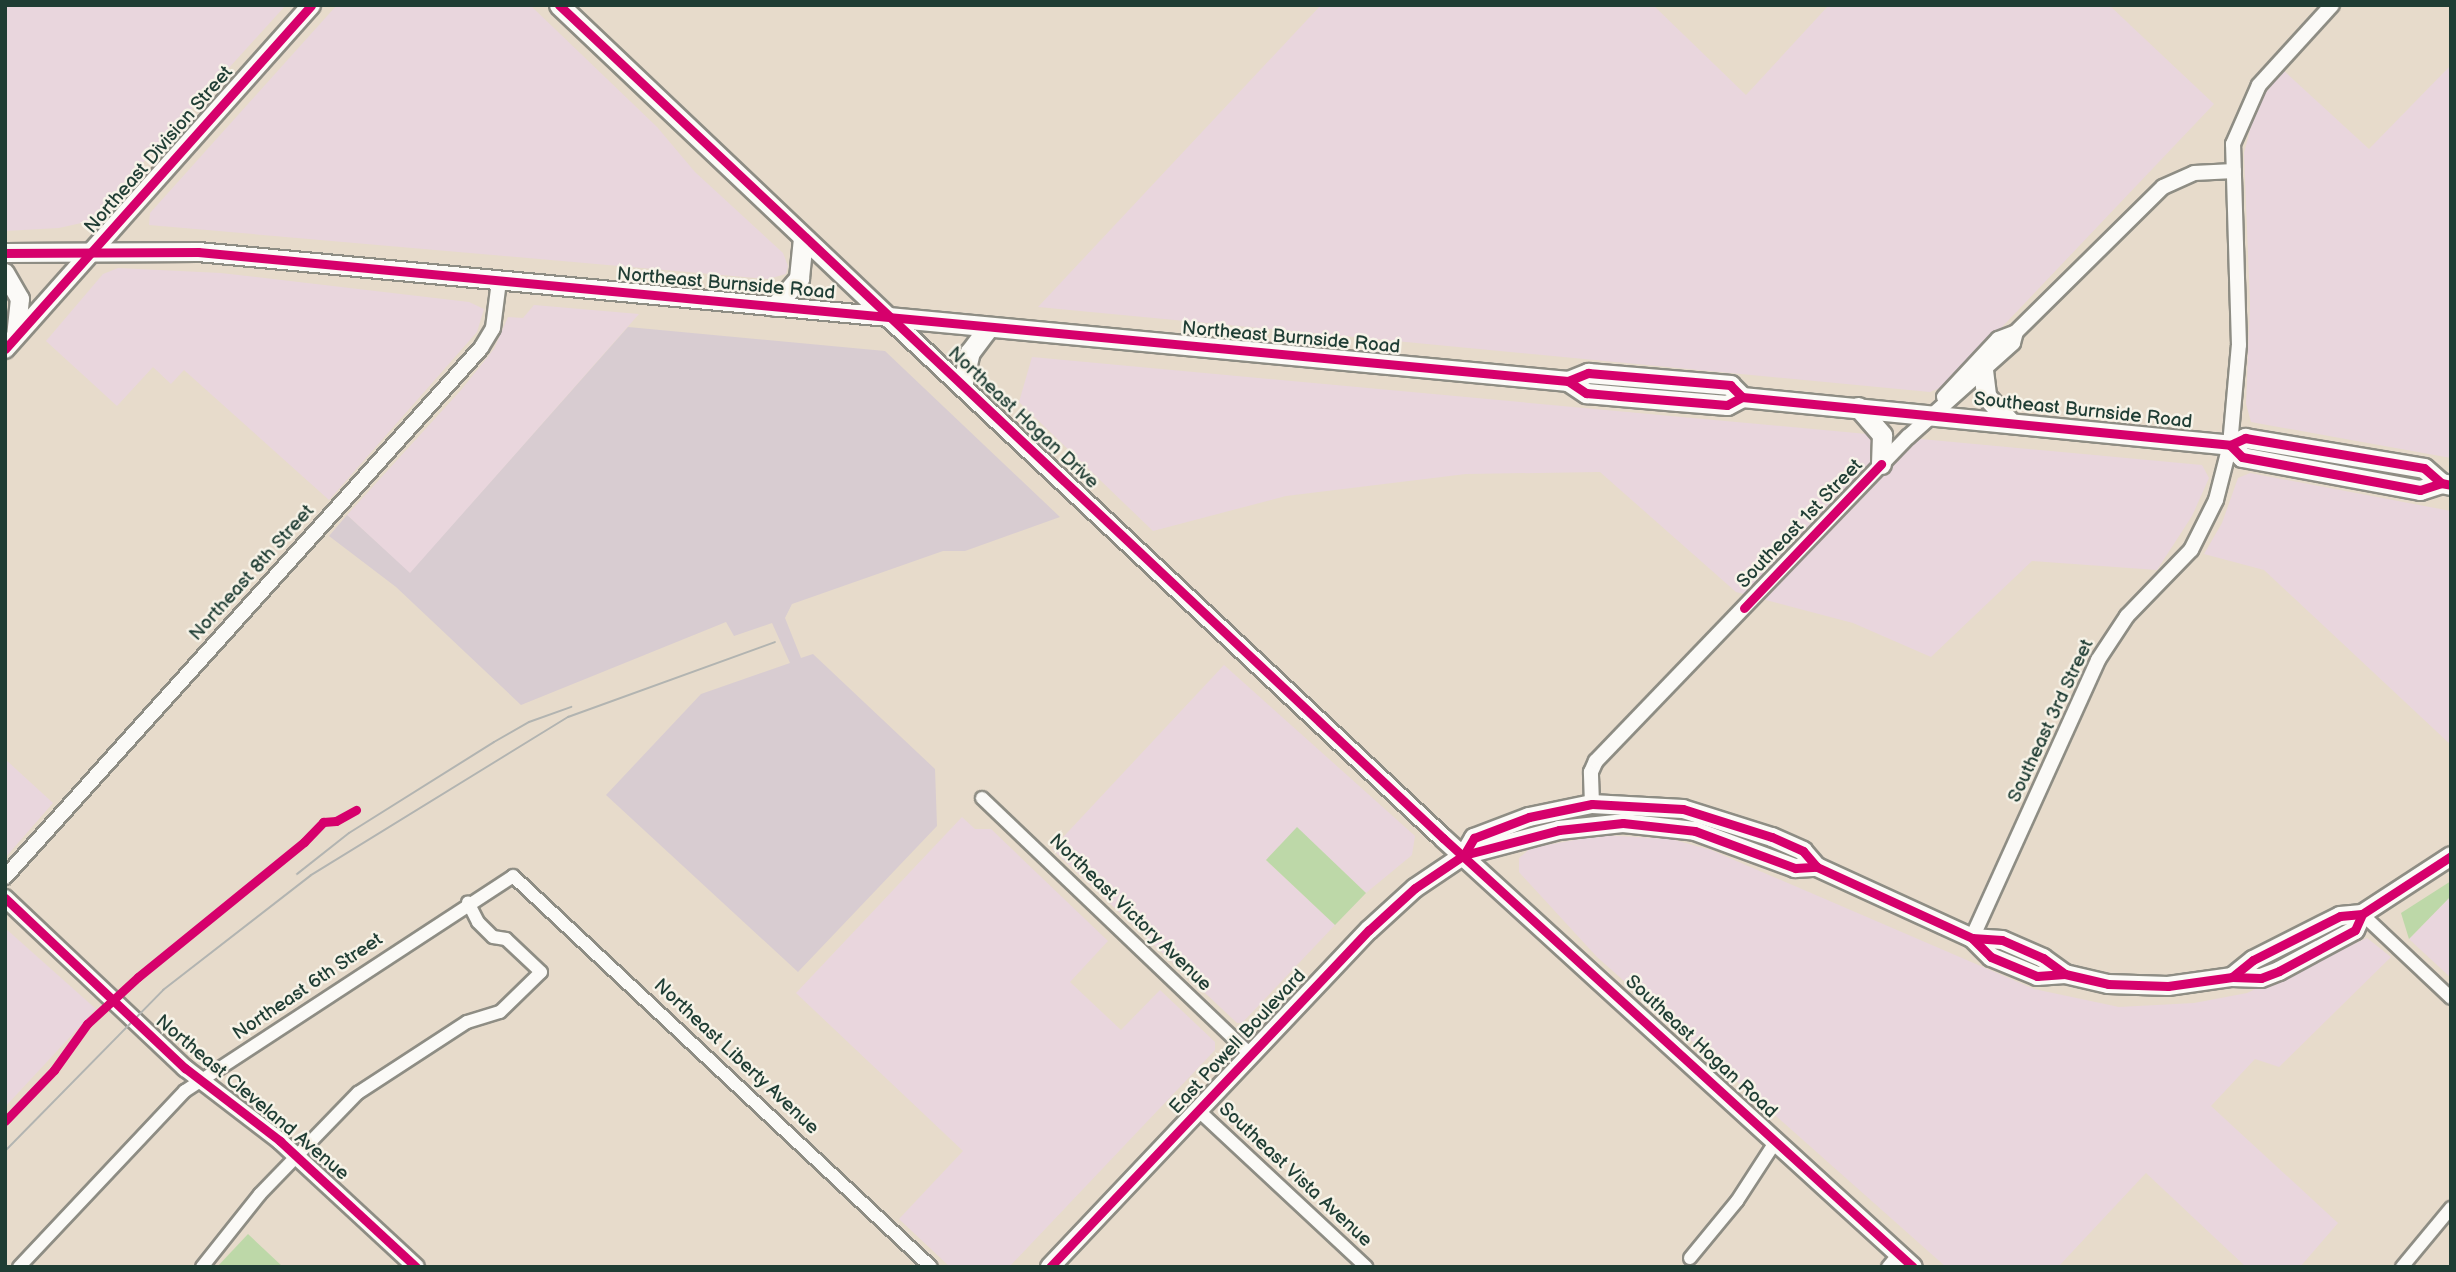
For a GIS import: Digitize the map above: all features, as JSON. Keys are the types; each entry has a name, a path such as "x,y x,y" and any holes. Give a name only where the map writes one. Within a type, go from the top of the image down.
{"highway":[{"name":"Northeast Hogan Drive","path":"559,5 888,317"},
{"path":"775,306 799,278 803,238"},
{"name":"Northeast Burnside Road","path":"888,317 1568,381 1588,373 1730,385 1741,397"},
{"path":"962,386 970,352 989,327"},
{"path":"1983,370 1986,396 2008,420"},
{"name":"Northeast Burnside Road","path":"1568,381 1586,393 1619,396 1727,405 1741,397 1933,412"},
{"path":"1619,396 1646,389 1693,392 1702,383"},
{"path":"1858,407 1882,435 1881,464"},
{"name":"Southeast Burnside Road","path":"1933,412 2230,445 2242,457 2420,490 2446,484"}],"main road":[{"name":"Northeast Division Street","path":"10,343 311,5"},
{"name":"Northeast Burnside Road","path":"5,253 94,250 198,252 888,317"},
{"path":"5,273 20,299 10,343"},
{"name":"Northeast Hogan Drive","path":"888,317 1464,855"},
{"name":"East Powell Boulevard","path":"1464,855 1474,838 1507,823 1592,804 1664,806 1751,829 1802,851 1817,867 1972,938 2002,940 2043,958 2065,974 2148,987 2232,977 2253,960 2340,916 2362,914 2451,856"},
{"path":"1660,825 1664,806"},
{"name":"East Powell Boulevard","path":"1049,1267 1393,907 1464,855 1587,825 1660,825 1712,835 1795,868 1817,867"},
{"name":"Southeast Hogan Road","path":"1464,855 1776,1141 1893,1260 1913,1267"},
{"name":"Northeast Cleveland Avenue","path":"5,898 200,1081 296,1154 406,1263"}],"street":[{"path":"2234,171 2233,144 2252,96 2332,5"},
{"name":"Southeast 1st Street","path":"1592,804 1591,772 1596,761 1933,412 1998,339 2016,332 2163,187 2194,173 2234,171"},
{"name":"Southeast 3rd Street","path":"1972,938 2098,660 2127,617 2191,550 2216,500 2230,445 2239,332 2234,171"},
{"name":"Northeast 8th Street","path":"5,877 481,348 493,328 499,281"},
{"name":"Southeast 1st Street","path":"1933,412 2012,344 2016,332"},
{"name":"Northeast Victory Avenue","path":"982,798 1251,1055"},
{"name":"Northeast 6th Street","path":"19,1267 185,1091 468,902 513,876"},
{"name":"Northeast Liberty Avenue","path":"513,876 931,1267"},
{"path":"202,1267 296,1154 366,1087 467,1022 500,1012 541,971 506,939 485,930 468,902"},
{"path":"2362,914 2451,998"},
{"name":"Southeast Vista Avenue","path":"1199,1111 1366,1267"},
{"path":"1690,1258 1737,1201 1776,1141"},
{"path":"2402,1267 2451,1208"}],"shaded area":[{"path":"5,5 286,5 90,221 59,228 5,231"},
{"path":"337,5 530,5 657,127 695,172 783,253 788,266 786,274 768,279 149,225 150,213"},
{"path":"1321,5 1653,5 1746,95 1829,5 2109,5 2214,104 2004,325 1942,387 1930,392 1038,307"},
{"path":"2451,65 2451,458 2251,422 2246,404 2250,304 2244,153 2257,103 2283,70 2369,149"},
{"path":"118,268 221,273 469,302 484,309 477,332 329,500 184,370 171,384 153,367 117,406 46,341 103,274"},
{"path":"534,305 639,314 410,574 347,515 461,390 494,349 508,317 523,318"},
{"path":"628,327 885,351 1060,517 965,551 943,551 792,604 785,618 801,658 813,654 935,769 937,826 798,972 606,795 701,694 790,663 772,623 734,636 726,622 521,705 396,587 329,536 347,515 410,573"},
{"path":"1032,357 2202,465 2209,478 2192,516 2157,570 2032,561 1931,657 1853,623 1736,592 1600,472 1466,474 1286,496 1153,531 1019,402"},
{"path":"2250,473 2451,511 2451,745 2264,570 2204,554 2222,523 2238,478"},
{"path":"1224,665 1415,836 1412,855 1366,893 1297,828 1266,860 1335,925 1242,1023 1237,1023 1052,849"},
{"path":"5,759 53,803 5,858"},
{"path":"962,817 975,829 991,829 1108,941 1070,982 1121,1030 1160,990 1215,1042 1215,1050 1009,1267 950,1267 899,1219 963,1151 796,993"},
{"path":"1602,835 1671,839 1711,850 2034,989 2119,1007 2194,1003 2247,993 2367,938 2391,957 2279,1067 2255,1059 2211,1106 2338,1223 2300,1267 2246,1267 2146,1173 2058,1267 1946,1267 1597,957 1519,872 1519,858 1531,848"},
{"path":"2451,896 2451,978 2409,939"},
{"path":"5,928 96,1009 5,1107"}],"green space":[{"path":"1297,827 1366,893 1335,925 1266,860"},
{"path":"2451,881 2451,896 2409,939 2401,913"},
{"path":"248,1234 283,1267 217,1267"}],"tram line":[{"path":"5,1151 163,990 311,875 568,717 775,642"},
{"path":"297,874 349,833 494,742 529,722 571,707"}],"cycle path":[{"path":"5,349 311,5"},
{"path":"559,5 1443,838 1913,1267"},
{"path":"5,253 198,252 1568,381 1586,393 1619,396 1727,405 1742,397 2230,445 2245,438 2424,468 2441,483 2451,485"},
{"path":"1568,381 1588,373 1730,385 1742,397"},
{"path":"2230,445 2242,457 2420,490 2441,483"},
{"path":"1744,608 1881,464"},
{"path":"1464,855 1474,838 1529,817 1592,804 1683,809 1772,837 1803,851 1817,867 1972,938 2002,940 2043,958 2065,974"},
{"path":"5,1121 54,1070 87,1024 138,977 304,842 323,822 336,821 356,810"},
{"path":"1050,1267 1369,930 1415,888 1464,855 1559,830 1623,823 1695,831 1795,868 1817,867"},
{"path":"2232,977 2253,960 2340,916 2362,914 2451,856"},
{"path":"5,898 185,1068 280,1141 416,1267"},
{"path":"1972,938 1991,957 2037,976 2065,974 2108,984 2168,986 2232,977 2261,978 2355,930 2362,914"}]}
